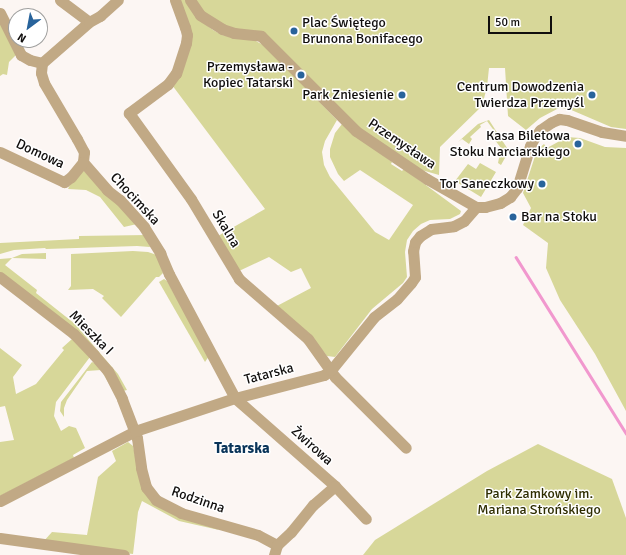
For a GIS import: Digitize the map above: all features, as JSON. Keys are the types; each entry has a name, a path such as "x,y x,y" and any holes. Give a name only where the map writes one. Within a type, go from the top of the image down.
{"street":[{"path":"60,0 89,22"},
{"path":"0,13 21,55 30,60 42,63 89,22 100,16 118,0"},
{"name":"Skalna","path":"175,0 185,27 186,35 186,43 176,72 168,84 129,113 191,199 239,280 308,339 339,382 406,448"},
{"name":"Przemysława","path":"190,0 200,15 222,29 234,34 261,36 356,131 427,180 476,207"},
{"name":"Chocimska","path":"42,63 41,73 44,83 84,152 83,162 106,190 120,200 144,227 160,252 169,274 235,398"},
{"path":"476,207 485,207 500,203 510,197 517,188 532,142 540,130 552,122 567,120 602,132 626,136"},
{"name":"Domowa","path":"0,152 64,182 71,177 83,162"},
{"name":"Tatarska","path":"0,501 29,488 135,431 235,398 324,375 331,370 374,317 397,299 415,277 413,251 415,242 420,236 431,229 454,226 464,221 476,207"},
{"name":"Mieszka I","path":"0,277 55,319 94,354 108,371 135,431"},
{"name":"Żwirowa","path":"235,398 335,486 366,518"},
{"name":"Rodzinna","path":"135,431 141,468 146,487 156,500 181,513 258,535 275,550"},
{"path":"275,550 313,505 335,486"},
{"path":"0,538 124,555"}],"green space":[{"path":"178,0 186,0 196,17 222,35 254,40 265,46 337,120 325,141 322,152 324,165 330,177 375,232 389,240 413,205 360,170 344,181 338,174 330,157 330,149 335,133 342,124 392,162 391,164 402,171 404,169 461,211 460,214 450,219 430,220 421,224 413,231 407,240 405,252 407,277 403,283 372,309 335,357 327,356 318,345 275,307 311,288 301,268 291,272 269,257 239,271 218,236 265,209 172,85 189,41"},
{"name":"Park Zniesienie","path":"190,0 626,0 626,129 611,127 569,109 559,108 540,118 526,130 508,116 505,68 489,68 487,87 482,106 440,147 439,175 404,165 374,144 261,36 222,29"},
{"path":"0,20 8,36 8,48 14,48 17,54 9,62 7,75 3,74 0,76"},
{"path":"489,120 509,151 501,165 498,163 501,148 491,135 495,132 487,121 480,125 481,127 470,137 472,139 469,144 462,139 458,142 478,124"},
{"path":"567,137 580,138 605,147 626,148 626,411 595,354 560,300 546,268 548,243 523,225 531,208 523,193 537,150 544,144 547,148"},
{"path":"480,163 496,172 481,197 455,181 468,164 476,169"},
{"path":"81,168 137,224 124,227 100,197 86,190 68,189 73,178"},
{"path":"147,235 150,247 45,248 14,250 0,254 0,243 79,239 79,236"},
{"path":"133,251 148,252 157,255 163,273 159,277 156,277 121,317 102,298 104,296 93,289 68,290 71,286 71,254"},
{"path":"46,253 46,259 12,258 22,254"},
{"path":"12,258 5,265 37,290 36,293 75,324 118,374 127,390 123,391 114,374 0,274 0,259"},
{"path":"164,279 167,281 209,356 205,362 159,282"},
{"path":"72,339 90,357 56,402 54,416 61,431 69,426 76,428 85,448 73,455 74,458 0,496 0,442 14,440 5,406 0,407 0,348 22,365 13,377 16,394 36,384 64,350 62,348"},
{"path":"92,362 99,365 116,396 101,370 87,371 67,400 64,408 64,417 60,411 61,402"},
{"path":"128,442 133,446 142,488 219,530 179,521 142,501 138,512 133,554 43,542 52,532 87,535 98,477 116,461 112,451"},
{"name":"Park Zamkowy im. Mariana Strońskiego","path":"538,444 612,479 626,518 626,555 363,555 375,540 487,471"}],"waterway":[{"path":"516,257 626,433"}],"place":[{"name":"Plac Świętego Brunona Bonifacego","path":"294,31"},
{"name":"Przemysława - Kopiec Tatarski","path":"301,75"},
{"name":"Park Zniesienie","path":"402,95"},
{"name":"Centrum Dowodzenia Twierdza Przemyśl","path":"592,95"},
{"name":"Kasa Biletowa Stoku Narciarskiego","path":"578,144"},
{"name":"Tor Saneczkowy","path":"542,184"},
{"name":"Bar na Stoku","path":"513,217"}],"district":[{"name":"Tatarska","path":"242,449"}]}
